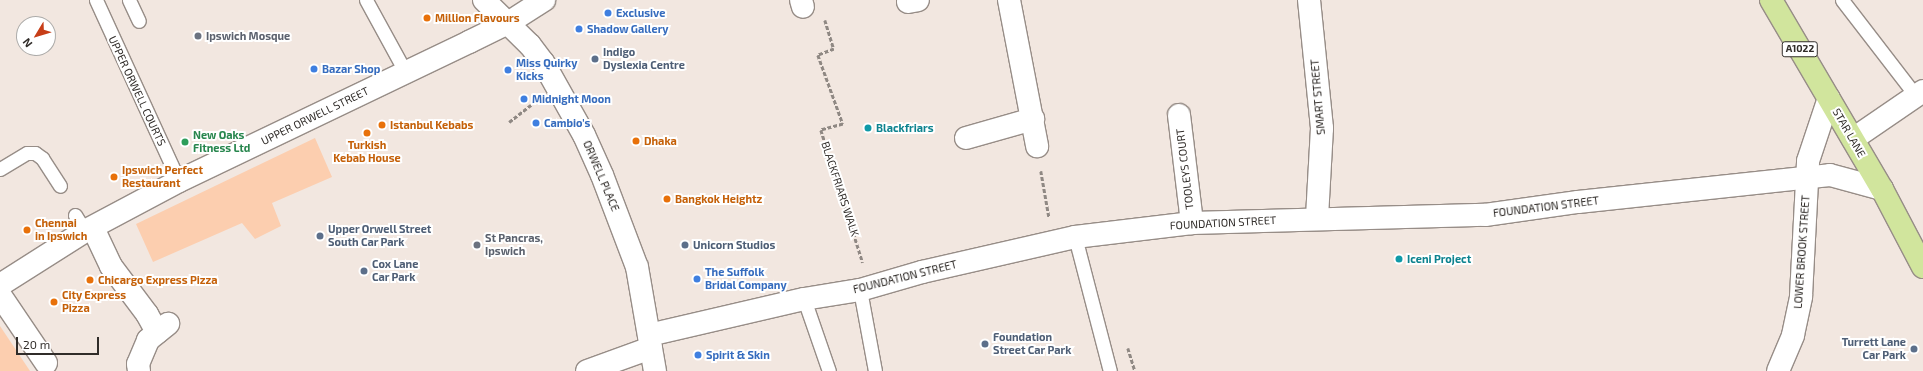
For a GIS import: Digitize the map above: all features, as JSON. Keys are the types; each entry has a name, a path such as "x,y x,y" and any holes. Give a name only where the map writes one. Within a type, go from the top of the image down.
{"main road":[{"name":"STAR LANE","path":"1772,0 1882,189 1923,267"}],"street":[{"name":"ORWELL PLACE","path":"484,0 530,45 557,84 602,175 634,260 655,371"},
{"name":"UPPER ORWELL STREET","path":"0,285 84,225 179,182 406,73 508,23 544,0"},
{"path":"1009,0 1037,146"},
{"name":"SMART STREET","path":"1309,0 1322,128 1318,218"},
{"path":"1853,139 1919,94"},
{"name":"LOWER BROOK STREET","path":"1778,371 1793,335 1801,296 1808,161 1830,98"},
{"name":"TOOLEYS COURT","path":"1179,114 1192,223"},
{"path":"966,138 1033,119"},
{"path":"1806,177 1830,175 1882,189"},
{"name":"FOUNDATION STREET","path":"587,371 650,341 804,299 860,290 922,272 1075,237 1192,223 1318,218 1485,215 1806,177"},
{"path":"84,225 147,314 163,328 142,351 138,364 139,371"},
{"path":"0,295 46,363"}],"lane":[{"name":"UPPER ORWELL COURTS","path":"96,0 179,182"},
{"path":"129,0 139,21"},
{"path":"366,0 406,73"},
{"path":"1842,0 1919,94"},
{"path":"0,169 27,153 35,153 42,158 60,186"},
{"path":"1075,237 1110,371"},
{"path":"860,290 875,371"},
{"path":"804,299 829,371"}],"path":[{"name":"BLACKFRIARS WALK","path":"802,4 819,1 834,49 818,55 843,124 821,130 868,278 860,290"},
{"path":"509,122 557,84"},
{"path":"1037,146 1053,242"}],"shaded area":[{"path":"315,138 332,177 272,203 281,226 255,239 242,223 153,262 136,224"},
{"path":"0,326 30,371 0,371"}],"place":[{"name":"Exclusive","path":"608,13"},
{"name":"Million Flavours","path":"427,18"},
{"name":"Shadow Gallery","path":"579,29"},
{"name":"Ipswich Mosque","path":"198,36"},
{"name":"Indigo Dyslexia Centre","path":"595,59"},
{"name":"Bazar Shop","path":"314,69"},
{"name":"Miss Quirky Kicks","path":"508,70"},
{"name":"Midnight Moon","path":"524,99"},
{"name":"Cambio's","path":"536,123"},
{"name":"Istanbul Kebabs","path":"382,125"},
{"name":"Blackfriars","path":"868,128"},
{"name":"Turkish Kebab House","path":"367,133"},
{"name":"Dhaka","path":"636,141"},
{"name":"New Oaks Fitness Ltd","path":"185,142"},
{"name":"Ipswich Perfect Restaurant","path":"114,177"},
{"name":"Bangkok Heightz","path":"667,199"},
{"name":"Chennai in Ipswich","path":"27,230"},
{"name":"Upper Orwell Street South Car Park","path":"320,236"},
{"name":"St Pancras, Ipswich","path":"477,245"},
{"name":"Unicorn Studios","path":"685,245"},
{"name":"Iceni Project","path":"1399,259"},
{"name":"Cox Lane Car Park","path":"364,271"},
{"name":"The Suffolk Bridal Company","path":"697,279"},
{"name":"Chicargo Express Pizza","path":"90,280"},
{"name":"City Express Pizza","path":"54,302"},
{"name":"Foundation Street Car Park","path":"985,344"},
{"name":"Turrett Lane Car Park","path":"1914,349"},
{"name":"Spirit & Skin","path":"698,355"}]}
